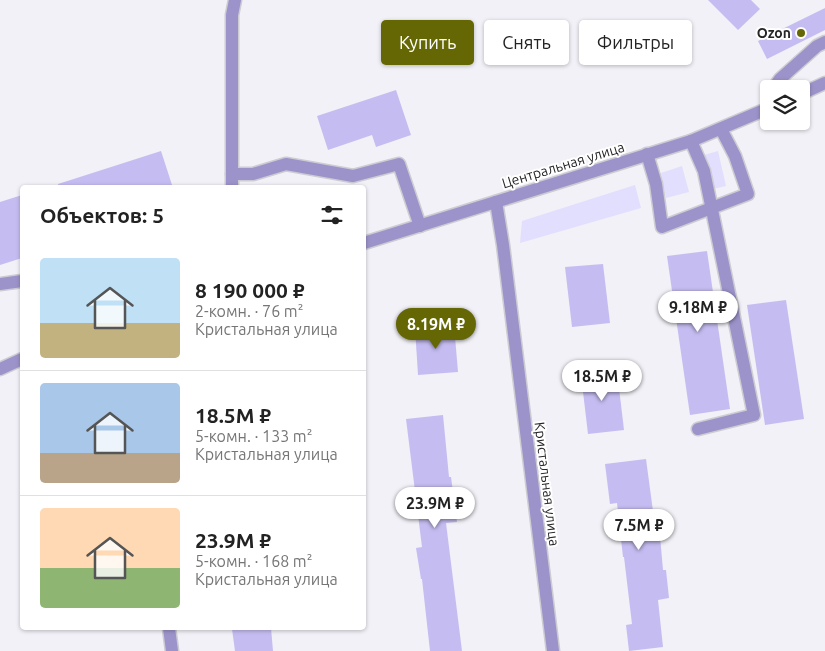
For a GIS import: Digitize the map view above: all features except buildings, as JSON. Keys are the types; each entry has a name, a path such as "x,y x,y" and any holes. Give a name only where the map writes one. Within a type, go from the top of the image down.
{"street":[{"path":"232,185 232,15 235,0"},
{"path":"779,80 817,46 825,42"},
{"path":"810,90 825,83"},
{"name":"Центральная улица","path":"366,242 691,141 760,112"},
{"path":"647,154 656,184 662,227 748,194 735,156 721,128"},
{"path":"691,141 704,171 754,415 698,429"},
{"path":"232,174 253,174 286,164 352,176 399,164 420,226"},
{"name":"Кристальная улица","path":"496,202 553,651"},
{"path":"0,284 20,281"},
{"path":"0,369 20,360"},
{"path":"169,630 172,651"}],"shaded area":[{"path":"718,151 726,186 713,189 711,174 704,155"},
{"path":"682,166 689,192 666,198 661,173"},
{"path":"635,185 641,208 520,243 522,221"}],"place":[{"name":"Ozon","path":"801,33"}]}
